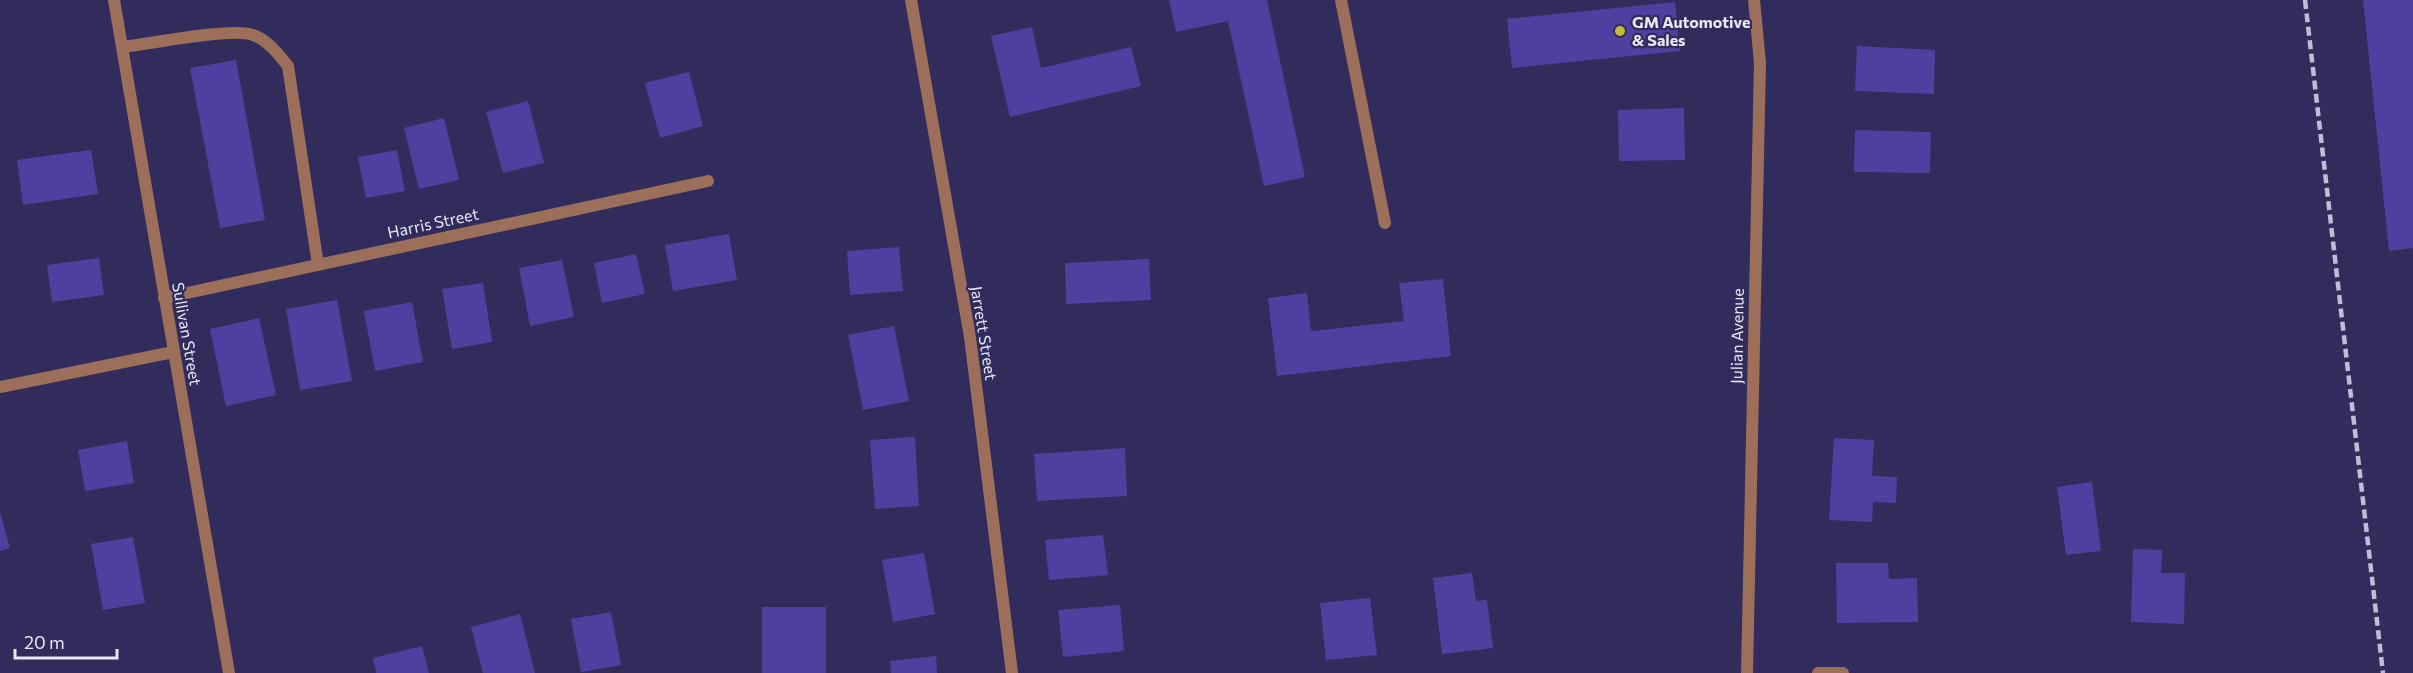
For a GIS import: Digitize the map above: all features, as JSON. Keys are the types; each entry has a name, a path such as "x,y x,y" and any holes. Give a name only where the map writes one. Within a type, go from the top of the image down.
{"street":[{"name":"Sullivan Street","path":"114,0 229,673"},
{"name":"Jarrett Street","path":"911,0 970,337 1012,673"},
{"path":"1341,0 1385,223"},
{"name":"Julian Avenue","path":"1747,673 1760,63 1754,0"},
{"path":"122,47 234,32 253,34 269,44 288,66 318,265"},
{"name":"Harris Street","path":"164,298 708,181"},
{"path":"0,387 173,352"},
{"path":"1818,673 1843,673"}],"building":[{"path":"1169,0 1267,0 1305,177 1264,186 1228,21 1176,32"},
{"path":"2363,0 2413,0 2413,248 2389,251"},
{"path":"1675,2 1680,51 1512,68 1507,19"},
{"path":"1032,27 1041,68 1131,47 1141,86 1010,117 991,36"},
{"path":"1857,46 1935,50 1934,94 1855,91"},
{"path":"236,60 265,220 220,228 190,68"},
{"path":"689,72 703,126 660,138 645,83"},
{"path":"528,101 544,163 503,173 486,112"},
{"path":"1684,108 1685,160 1619,161 1618,110"},
{"path":"444,118 459,180 419,189 404,128"},
{"path":"1855,130 1931,132 1930,173 1854,172"},
{"path":"91,150 98,194 23,205 17,160"},
{"path":"397,150 405,191 366,198 358,157"},
{"path":"729,234 737,280 673,291 665,245"},
{"path":"899,247 903,291 850,295 847,251"},
{"path":"636,254 645,294 602,303 594,263"},
{"path":"99,258 104,295 52,302 47,265"},
{"path":"1149,259 1151,300 1066,304 1065,263"},
{"path":"562,260 574,317 530,326 519,268"},
{"path":"1443,279 1451,356 1277,376 1268,298 1307,293 1311,331 1404,321 1399,283"},
{"path":"483,283 492,342 452,349 442,289"},
{"path":"337,300 352,381 300,390 286,309"},
{"path":"412,302 423,362 375,371 364,311"},
{"path":"259,318 276,395 226,406 210,329"},
{"path":"894,326 909,401 863,410 848,335"},
{"path":"915,437 919,506 875,509 870,440"},
{"path":"1834,438 1874,440 1872,476 1897,477 1896,503 1873,502 1872,522 1829,520"},
{"path":"127,441 134,483 85,491 78,450"},
{"path":"1125,448 1127,496 1037,501 1034,454"},
{"path":"2092,482 2101,551 2066,555 2057,487"},
{"path":"0,512 10,548 0,551"},
{"path":"1103,535 1108,575 1049,580 1045,540"},
{"path":"133,537 145,603 103,610 91,544"},
{"path":"2133,549 2162,550 2161,573 2185,573 2184,624 2131,622"},
{"path":"924,553 935,614 893,622 882,560"},
{"path":"1836,563 1888,563 1889,579 1917,578 1918,622 1837,623"},
{"path":"1472,573 1476,601 1487,600 1493,648 1442,654 1433,578"},
{"path":"1370,598 1377,655 1326,660 1320,603"},
{"path":"1120,605 1124,651 1063,657 1058,610"},
{"path":"762,607 826,607 826,673 762,673"},
{"path":"611,612 621,665 581,672 571,619"},
{"path":"520,614 535,673 483,673 471,627"},
{"path":"422,646 429,673 376,673 373,658"},
{"path":"936,656 937,673 891,673 890,661"}],"railway":[{"path":"2305,0 2383,673"}],"place":[{"name":"GM Automotive & Sales","path":"1620,31"}]}
